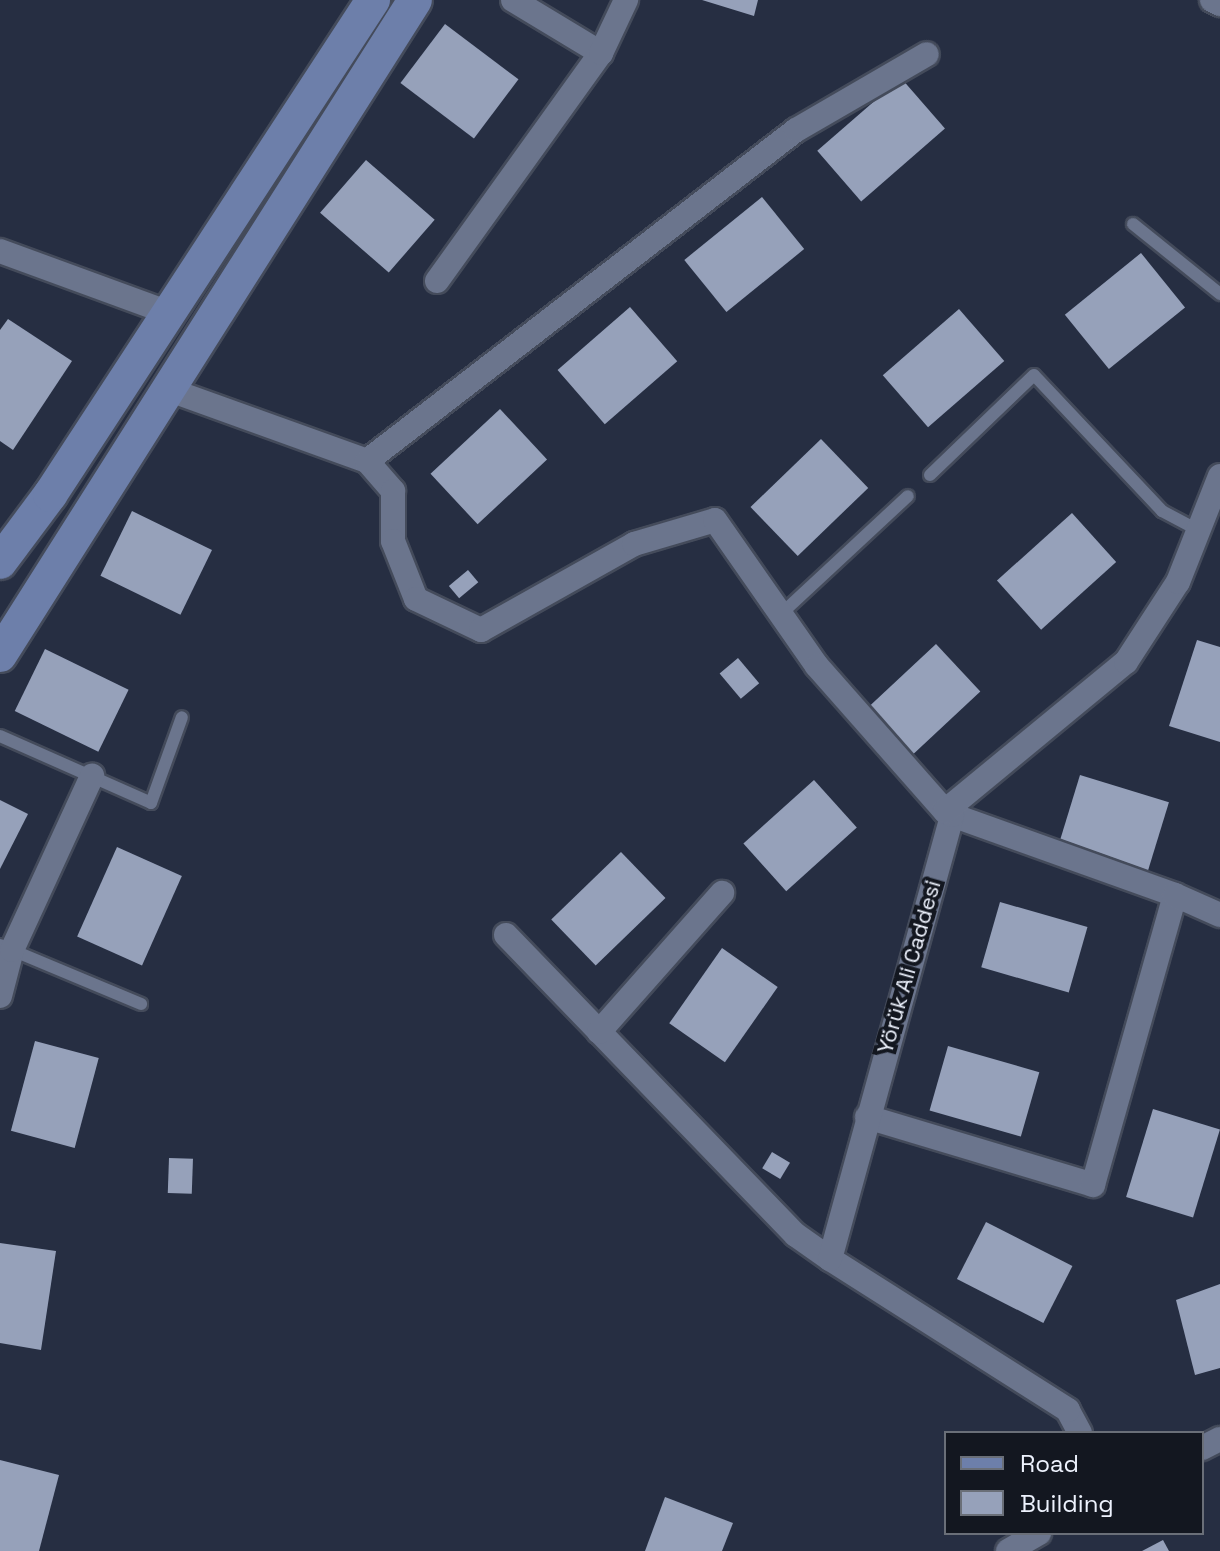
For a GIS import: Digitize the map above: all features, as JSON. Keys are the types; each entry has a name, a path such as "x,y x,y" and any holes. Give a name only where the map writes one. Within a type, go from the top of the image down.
{"street":[{"path":"0,562 50,495 373,0"},
{"path":"0,655 415,0"},
{"path":"513,0 601,53"},
{"path":"437,281 601,53 626,0"},
{"path":"1212,0 1220,4"},
{"path":"367,461 796,130 927,54"},
{"path":"0,251 169,313"},
{"path":"167,389 367,461 393,491 393,541 416,599 481,630 634,544 715,520 817,666 948,813 1175,895 1220,915"},
{"path":"948,813 1126,662 1178,582 1220,476"},
{"path":"0,996 6,947 92,776"},
{"name":"Yörük Ali Caddesi","path":"830,1259 948,813"},
{"path":"599,1032 722,893"},
{"path":"867,1117 1093,1185 1175,895"},
{"path":"506,935 796,1235 1068,1410 1079,1431"},
{"path":"1008,1551 1036,1535"}],"lane":[{"path":"1133,224 1220,294"},
{"path":"930,475 1034,375 1162,511 1197,530"},
{"path":"781,614 908,496"},
{"path":"0,736 151,803 182,717"},
{"path":"6,947 141,1004"}],"building":[{"path":"702,0 758,0 754,16"},
{"path":"445,24 518,79 474,138 400,83"},
{"path":"901,78 945,129 861,201 817,151"},
{"path":"366,160 435,220 389,273 320,213"},
{"path":"762,197 804,249 726,312 684,260"},
{"path":"1141,253 1185,307 1109,369 1065,315"},
{"path":"630,307 677,361 605,424 558,370"},
{"path":"959,309 1004,361 928,427 883,375"},
{"path":"8,319 72,361 13,450 0,441 0,330"},
{"path":"500,409 547,459 478,524 431,474"},
{"path":"821,439 868,488 798,556 751,507"},
{"path":"132,511 212,550 180,615 100,576"},
{"path":"1072,513 1116,562 1041,630 997,581"},
{"path":"468,570 478,582 459,598 449,586"},
{"path":"1197,640 1220,647 1220,742 1169,726"},
{"path":"936,644 980,692 909,758 865,710"},
{"path":"45,649 129,690 98,752 15,711"},
{"path":"738,658 759,683 741,699 720,673"},
{"path":"1080,775 1169,802 1148,871 1059,844"},
{"path":"814,780 857,828 786,891 743,844"},
{"path":"0,800 28,814 0,869"},
{"path":"117,847 182,876 142,965 77,937"},
{"path":"621,852 665,898 596,965 551,919"},
{"path":"1000,902 1087,927 1069,992 981,967"},
{"path":"722,948 778,987 725,1062 669,1023"},
{"path":"35,1041 99,1058 75,1148 11,1131"},
{"path":"948,1046 1039,1072 1021,1137 930,1110"},
{"path":"1153,1109 1220,1129 1193,1217 1126,1197"},
{"path":"772,1152 790,1163 780,1179 762,1168"},
{"path":"169,1158 193,1159 192,1194 168,1193"},
{"path":"986,1222 1072,1266 1043,1323 957,1279"},
{"path":"0,1243 56,1251 41,1350 0,1343"},
{"path":"1220,1284 1220,1368 1195,1375 1176,1300"},
{"path":"0,1460 59,1475 39,1551 0,1551"},
{"path":"665,1497 733,1523 722,1551 645,1551"},
{"path":"1163,1540 1169,1551 1142,1551"}]}
